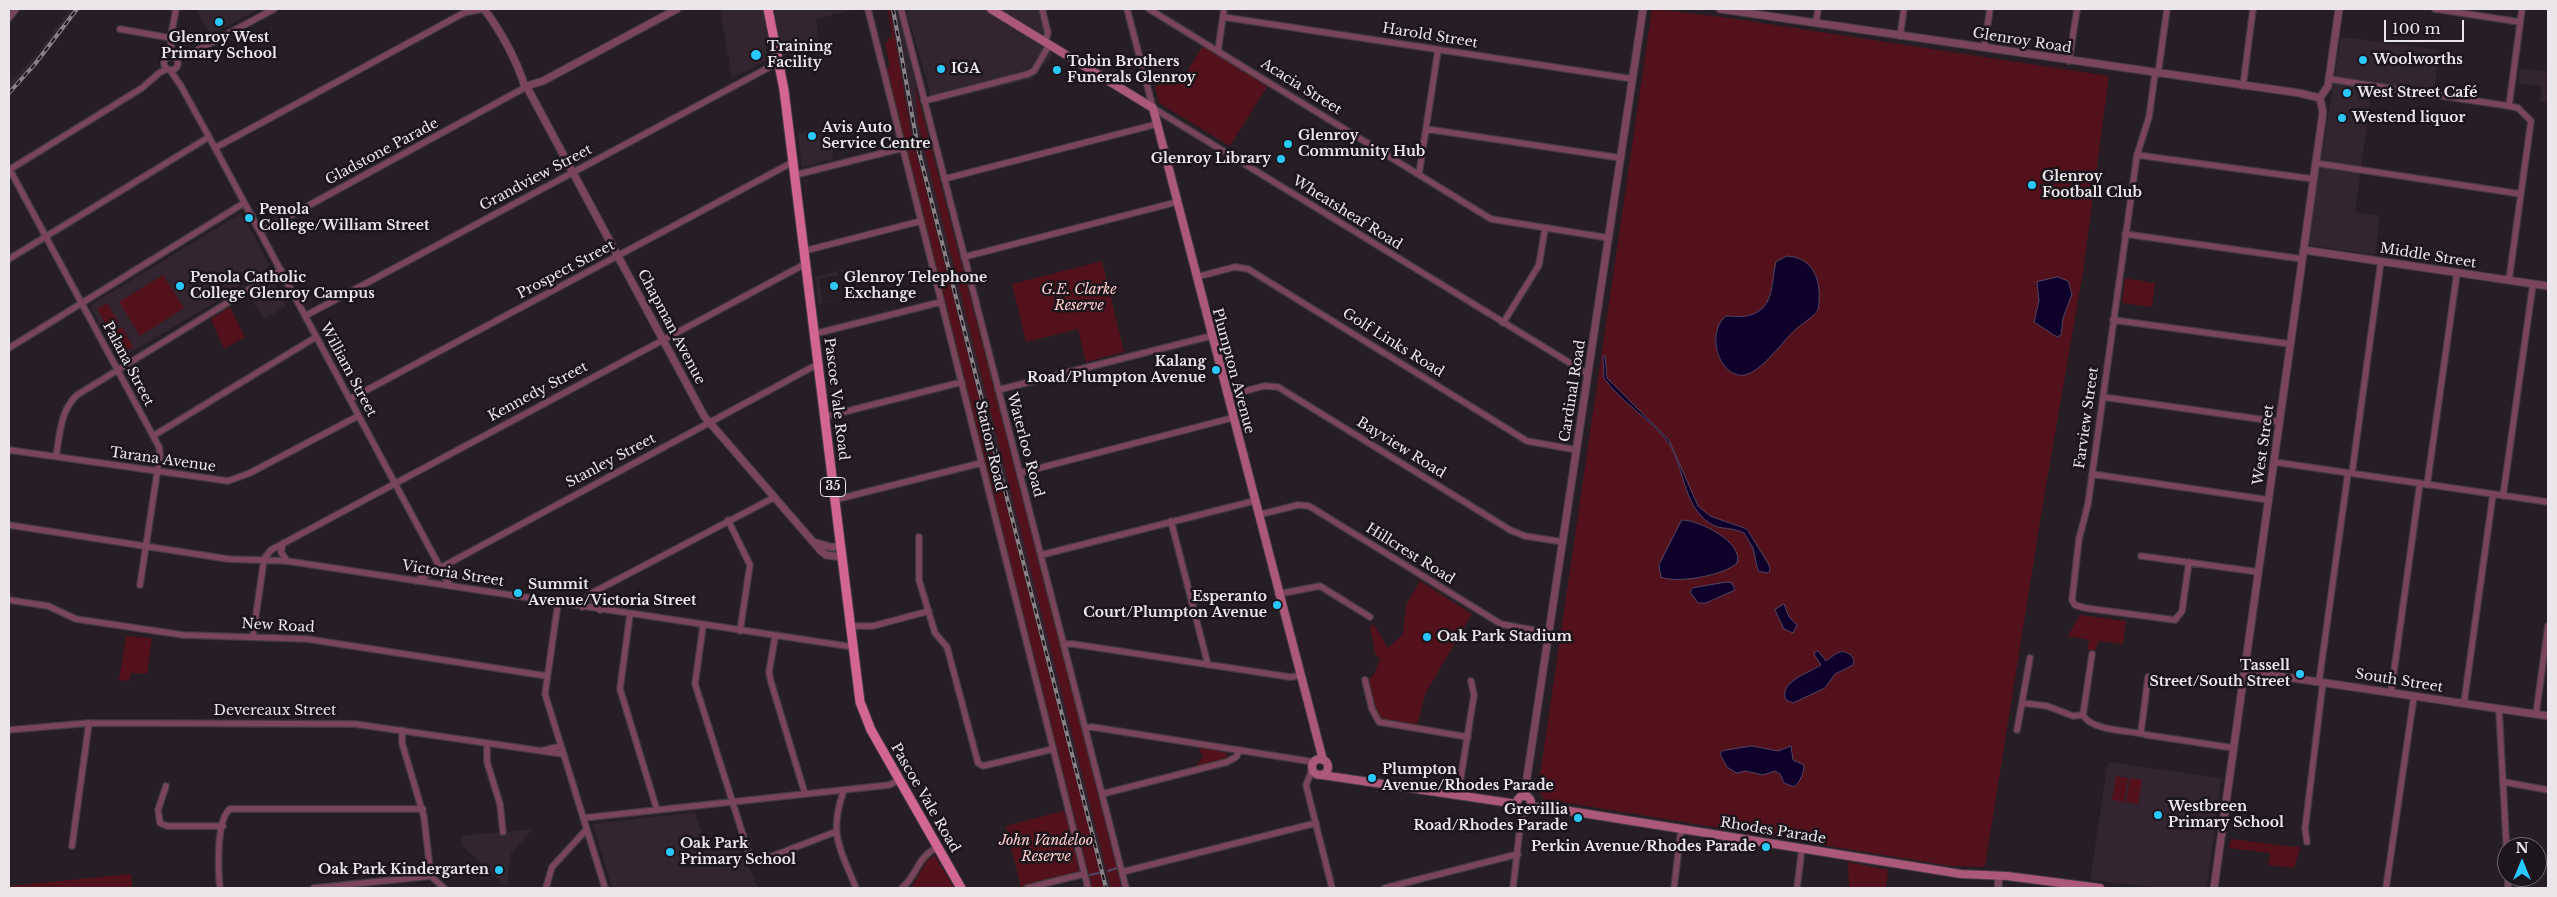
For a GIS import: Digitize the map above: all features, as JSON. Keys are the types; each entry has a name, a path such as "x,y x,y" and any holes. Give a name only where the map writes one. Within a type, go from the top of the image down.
{"main road":[{"name":"Pascoe Vale Road","path":"768,9 779,62 795,175 834,500 863,713 961,888"},
{"name":"Wheatsheaf Road","path":"991,9 1153,108"},
{"name":"Plumpton Avenue","path":"1153,108 1316,740 1316,767"},
{"name":"Rhodes Parade","path":"1316,767 1327,763 1328,768 1345,778"},
{"name":"Rhodes Parade","path":"1316,767 1345,778 1523,803 1544,808 1960,874 1999,876 2100,888"}],"street":[{"path":"9,18 16,9"},
{"path":"9,170 142,88 151,79 164,59 171,38 176,9"},
{"path":"151,79 168,69 178,66 192,53 274,9"},
{"path":"215,148 470,11 484,9"},
{"name":"Chapman Avenue","path":"484,9 492,19 709,423 814,542 841,552"},
{"name":"Gladstone Parade","path":"260,232 676,9"},
{"name":"Station Road","path":"868,9 1088,888"},
{"name":"Waterloo Road","path":"901,9 1126,888"},
{"path":"924,101 1034,71 1048,43 1048,34 1042,9"},
{"name":"Plumpton Avenue","path":"1127,9 1153,108"},
{"name":"Acacia Street","path":"1149,9 1495,220 1609,238"},
{"path":"1218,51 1224,9"},
{"name":"Cardinal Road","path":"1523,803 1643,9"},
{"name":"Glenroy Road","path":"1720,9 2320,98"},
{"path":"1816,23 1818,9"},
{"path":"1900,36 1904,9"},
{"path":"1984,48 1990,9"},
{"path":"2069,61 2077,9"},
{"name":"Farview Street","path":"2167,9 2149,117 2137,154 2092,474 2071,594 2075,605 2085,608 2175,620 2182,611 2189,562"},
{"path":"2242,86 2253,9"},
{"name":"West Street","path":"2214,888 2324,109 2320,98 2327,89 2339,9"},
{"path":"2435,9 2520,22"},
{"path":"2509,106 2522,9"},
{"name":"Harold Street","path":"1223,17 1633,79"},
{"path":"120,29 171,38"},
{"path":"171,38 171,49 175,56"},
{"path":"1419,174 1438,50"},
{"path":"164,59 192,53"},
{"name":"William Street","path":"175,56 181,86"},
{"name":"William Street","path":"164,59 168,69 181,86 215,148 450,586"},
{"name":"Grandview Street","path":"305,316 779,62"},
{"path":"2329,79 2509,106 2518,108 2531,121 2509,280"},
{"name":"Wheatsheaf Road","path":"1153,108 1588,374"},
{"path":"944,179 1157,124"},
{"path":"1426,129 1621,158"},
{"path":"9,259 209,137"},
{"path":"795,175 902,148"},
{"path":"2137,154 2313,179"},
{"name":"Prospect Street","path":"350,399 793,162"},
{"path":"2315,163 2521,194"},
{"name":"Palana Street","path":"9,170 153,436 160,454 140,585"},
{"path":"964,257 1177,202"},
{"path":"9,348 244,203"},
{"path":"804,251 921,221"},
{"path":"1503,323 1538,265 1545,228"},
{"path":"2126,234 2302,259"},
{"name":"Middle Street","path":"2304,250 2548,286"},
{"path":"2307,842 2305,829 2321,682 2381,261"},
{"name":"Kennedy Street","path":"265,558 283,543 805,264"},
{"name":"Golf Links Road","path":"1196,277 1235,267 1248,269 1528,440 1577,450"},
{"path":"56,456 63,417 71,400 281,270"},
{"path":"2392,692 2457,273"},
{"path":"2503,496 2533,284"},
{"path":"814,334 941,302"},
{"path":"2114,320 2290,344"},
{"path":"998,390 1211,336"},
{"path":"153,436 316,337"},
{"name":"Stanley Street","path":"416,581 818,364"},
{"path":"824,417 962,382"},
{"name":"Bayview Road","path":"1227,396 1264,386 1278,387 1510,530 1525,536 1563,542"},
{"path":"2103,397 2280,422"},
{"name":"Tarana Avenue","path":"9,450 219,481 240,478 358,416"},
{"path":"1020,473 1232,418"},
{"path":"834,500 981,462"},
{"path":"2274,462 2548,502"},
{"path":"2092,474 2269,500"},
{"path":"2464,703 2493,494"},
{"path":"584,607 585,598 773,495"},
{"path":"1041,556 1254,501"},
{"name":"Hillcrest Road","path":"1258,515 1298,505 1309,506 1500,624 1549,633"},
{"path":"728,520 750,565 740,631"},
{"path":"1171,522 1208,665"},
{"path":"9,526 228,559 265,558 253,636"},
{"path":"919,537 919,580 936,635 947,647 979,765 983,766 1053,749"},
{"path":"283,543 281,552 287,561"},
{"path":"2141,556 2259,572"},
{"name":"Victoria Street","path":"265,558 703,626 853,647"},
{"path":"1278,594 1320,586 1370,616"},
{"path":"594,593 596,606 600,610"},
{"name":"New Road","path":"9,600 48,606 76,619 183,635 307,639 547,676"},
{"path":"558,603 545,694 605,888"},
{"path":"850,626 873,626 929,611"},
{"path":"630,614 620,689 658,810"},
{"path":"703,626 695,684 748,853 754,860 765,859 835,832"},
{"path":"2536,714 2548,626"},
{"path":"775,636 769,672 770,682 806,794"},
{"path":"1063,644 1290,677 1299,676"},
{"path":"2083,715 2092,654"},
{"path":"2017,730 2030,658"},
{"name":"South Street","path":"2245,671 2548,716"},
{"path":"2141,732 2148,677 2179,682"},
{"path":"1365,680 1372,709 1379,722 1468,737"},
{"path":"1458,795 1474,696 1471,681"},
{"path":"2386,888 2414,696"},
{"path":"2022,703 2047,706 2073,716 2083,715"},
{"path":"2500,709 2506,837"},
{"path":"2083,715 2086,719 2114,730 2141,732 2147,735 2234,748"},
{"path":"72,846 89,723"},
{"name":"Devereaux Street","path":"9,730 89,723 355,724 563,754"},
{"path":"1085,728 1092,727 1299,759 1316,767 1307,778 1307,788 1332,888"},
{"path":"402,730 402,743 423,809 432,876 444,888"},
{"path":"487,743 487,762 500,804 503,832"},
{"name":"Devereaux Street","path":"539,751 561,746"},
{"path":"1102,794 1227,762 1236,757 1240,750"},
{"path":"583,818 889,785 900,780"},
{"path":"2504,782 2548,790"},
{"path":"166,786 158,810 160,822 167,826 223,826"},
{"path":"844,790 836,811 835,832 856,888"},
{"path":"1513,888 1523,803"},
{"path":"220,888 218,863 225,814 234,808 423,809"},
{"path":"1122,872 1316,823"},
{"path":"546,888 552,867 586,830"},
{"path":"1674,888 1681,830"},
{"path":"902,888 910,880 921,858 937,847"},
{"path":"1797,888 1802,848"},
{"path":"1385,888 1518,854"},
{"path":"1027,888 1084,874"},
{"path":"314,888 432,876"},
{"path":"1998,888 1999,876"},
{"path":"342,888 348,884"}],"shaded area":[{"path":"70,9 80,9 44,57 9,95 9,84 36,55"},
{"name":"Glenroy West Primary School","path":"197,9 259,9 210,35"},
{"path":"720,9 855,9 816,19 818,38 785,47 784,42 766,46 766,61 732,78"},
{"path":"890,9 900,9 917,95 920,132 1111,888 1104,888 911,132"},
{"path":"906,9 1046,9 1051,35 1052,55 1032,79 933,103"},
{"path":"2341,37 2439,50 2434,93 2372,86 2355,212 2380,216 2375,255 2307,245"},
{"path":"2520,68 2548,72 2548,103 2540,102 2542,86 2518,83"},
{"path":"829,126 833,159 802,167 798,134"},
{"name":"Penola Catholic College Glenroy Campus","path":"240,214 269,264 268,268 242,282 236,290 119,359 91,308 92,304"},
{"path":"1787,256 1797,258 1811,267 1818,282 1818,310 1754,371 1746,375 1738,375 1730,371 1719,357 1716,339 1720,322 1726,316 1750,315 1760,310 1769,299 1776,262"},
{"path":"847,269 852,296 818,304 815,277","holes":["844,271 850,296 822,302 819,279 839,275 838,272"]},
{"path":"2058,277 2068,281 2072,294 2063,318 2061,335 2057,337 2034,322 2039,301 2037,282"},
{"path":"274,283 287,306 264,319 251,296"},
{"path":"1605,356 1607,378 1669,440 1698,506 1710,516 1747,529 1769,565 1770,571 1767,573 1758,571 1753,548 1744,533 1715,526 1701,516 1688,495 1676,458 1664,437 1618,394 1604,378 1603,357"},
{"path":"1682,520 1709,528 1727,540 1734,547 1737,563 1712,575 1689,579 1661,577 1659,565"},
{"path":"1727,582 1732,583 1735,590 1706,603 1698,603 1690,592 1693,588"},
{"path":"1784,604 1789,617 1797,625 1793,633 1784,629 1775,610"},
{"path":"1818,651 1826,661 1839,652 1848,653 1852,656 1853,665 1835,674 1825,688 1793,703 1786,700 1786,688 1790,683 1821,665 1814,654"},
{"path":"1752,746 1778,751 1791,746 1793,760 1804,765 1800,780 1794,787 1784,783 1780,774 1775,771 1763,775 1746,771 1736,773 1727,767 1720,754 1722,751"},
{"name":"Westbreen Primary School","path":"2108,762 2221,778 2207,888 2161,888 2090,880"},
{"name":"Oak Park Primary School","path":"695,812 705,845 719,848 737,842 758,888 612,888 593,824"},
{"name":"Oak Park Kindergarten","path":"533,829 511,853 507,887 462,846 461,836"}],"green space":[{"name":"John Vandeloo Reserve","path":"888,9 890,9 911,132 1104,888 1091,888 1087,873 1021,888 1006,826 1070,809 884,69 890,67 885,43 888,42 887,38 892,38"},
{"path":"1652,9 1722,17 2109,76 2083,272 2044,497 1985,866 1950,866 1544,799 1538,789"},
{"path":"1203,45 1268,85 1230,146 1159,103 1155,86 1188,78 1187,72"},
{"path":"915,85 1124,888 1111,888 925,152 918,123"},
{"name":"G.E. Clarke Reserve","path":"1102,261 1124,352 1086,362 1078,329 1026,342 1012,284"},
{"path":"163,275 184,308 140,336 119,302"},
{"path":"2125,278 2155,283 2152,307 2122,303"},
{"path":"107,303 119,323 109,329 97,309"},
{"path":"230,307 245,337 224,349 211,319"},
{"path":"122,327 133,347 123,353 111,333"},
{"path":"1420,581 1472,614 1425,694 1417,726 1382,721 1374,707 1368,680 1374,675 1380,659 1375,654 1370,626 1374,625 1388,648 1403,634 1406,605"},
{"path":"2080,615 2126,621 2123,644 2099,641 2095,651 2087,650 2089,640 2068,636"},
{"path":"126,636 152,638 147,674 131,673 129,681 119,680"},
{"path":"1197,746 1227,753 1227,757 1224,760 1195,767 1203,757"},
{"path":"2116,776 2128,778 2124,802 2112,800"},
{"path":"2130,778 2142,780 2138,804 2126,802"},
{"path":"2231,839 2295,847 2298,845 2300,849 2294,868 2268,865 2270,853 2229,848"},
{"path":"935,856 954,888 911,888 928,859"},
{"path":"1848,862 1888,870 1886,888 1849,888"},
{"path":"131,874 132,888 9,888 9,886"}],"waterway":[{"path":"1108,871 1117,868"},
{"path":"1089,875 1099,873"}],"railway":[{"path":"9,93 35,64 77,9"},
{"path":"893,9 918,148 1106,888"}],"place":[{"name":"Glenroy West Primary School","path":"219,22"},
{"name":"Training Facility","path":"756,55"},
{"name":"Woolworths","path":"2363,60"},
{"name":"IGA","path":"941,69"},
{"name":"Tobin Brothers Funerals Glenroy","path":"1057,70"},
{"name":"West Street Café","path":"2347,93"},
{"name":"Westend liquor","path":"2342,118"},
{"name":"Avis Auto Service Centre","path":"812,136"},
{"name":"Glenroy Community Hub","path":"1288,144"},
{"name":"Glenroy Library","path":"1281,159"},
{"name":"Glenroy Football Club","path":"2032,185"},
{"name":"Penola College/William Street","path":"249,218"},
{"name":"Penola Catholic College Glenroy Campus","path":"180,286"},
{"name":"Glenroy Telephone Exchange","path":"834,286"},
{"name":"Kalang Road/Plumpton Avenue","path":"1216,370"},
{"name":"Summit Avenue/Victoria Street","path":"518,593"},
{"name":"Esperanto Court/Plumpton Avenue","path":"1277,605"},
{"name":"Oak Park Stadium","path":"1427,637"},
{"name":"Tassell Street/South Street","path":"2300,674"},
{"name":"Plumpton Avenue/Rhodes Parade","path":"1372,778"},
{"name":"Westbreen Primary School","path":"2158,815"},
{"name":"Grevillia Road/Rhodes Parade","path":"1578,818"},
{"name":"Perkin Avenue/Rhodes Parade","path":"1766,847"},
{"name":"Oak Park Primary School","path":"670,852"},
{"name":"Oak Park Kindergarten","path":"499,870"}]}
